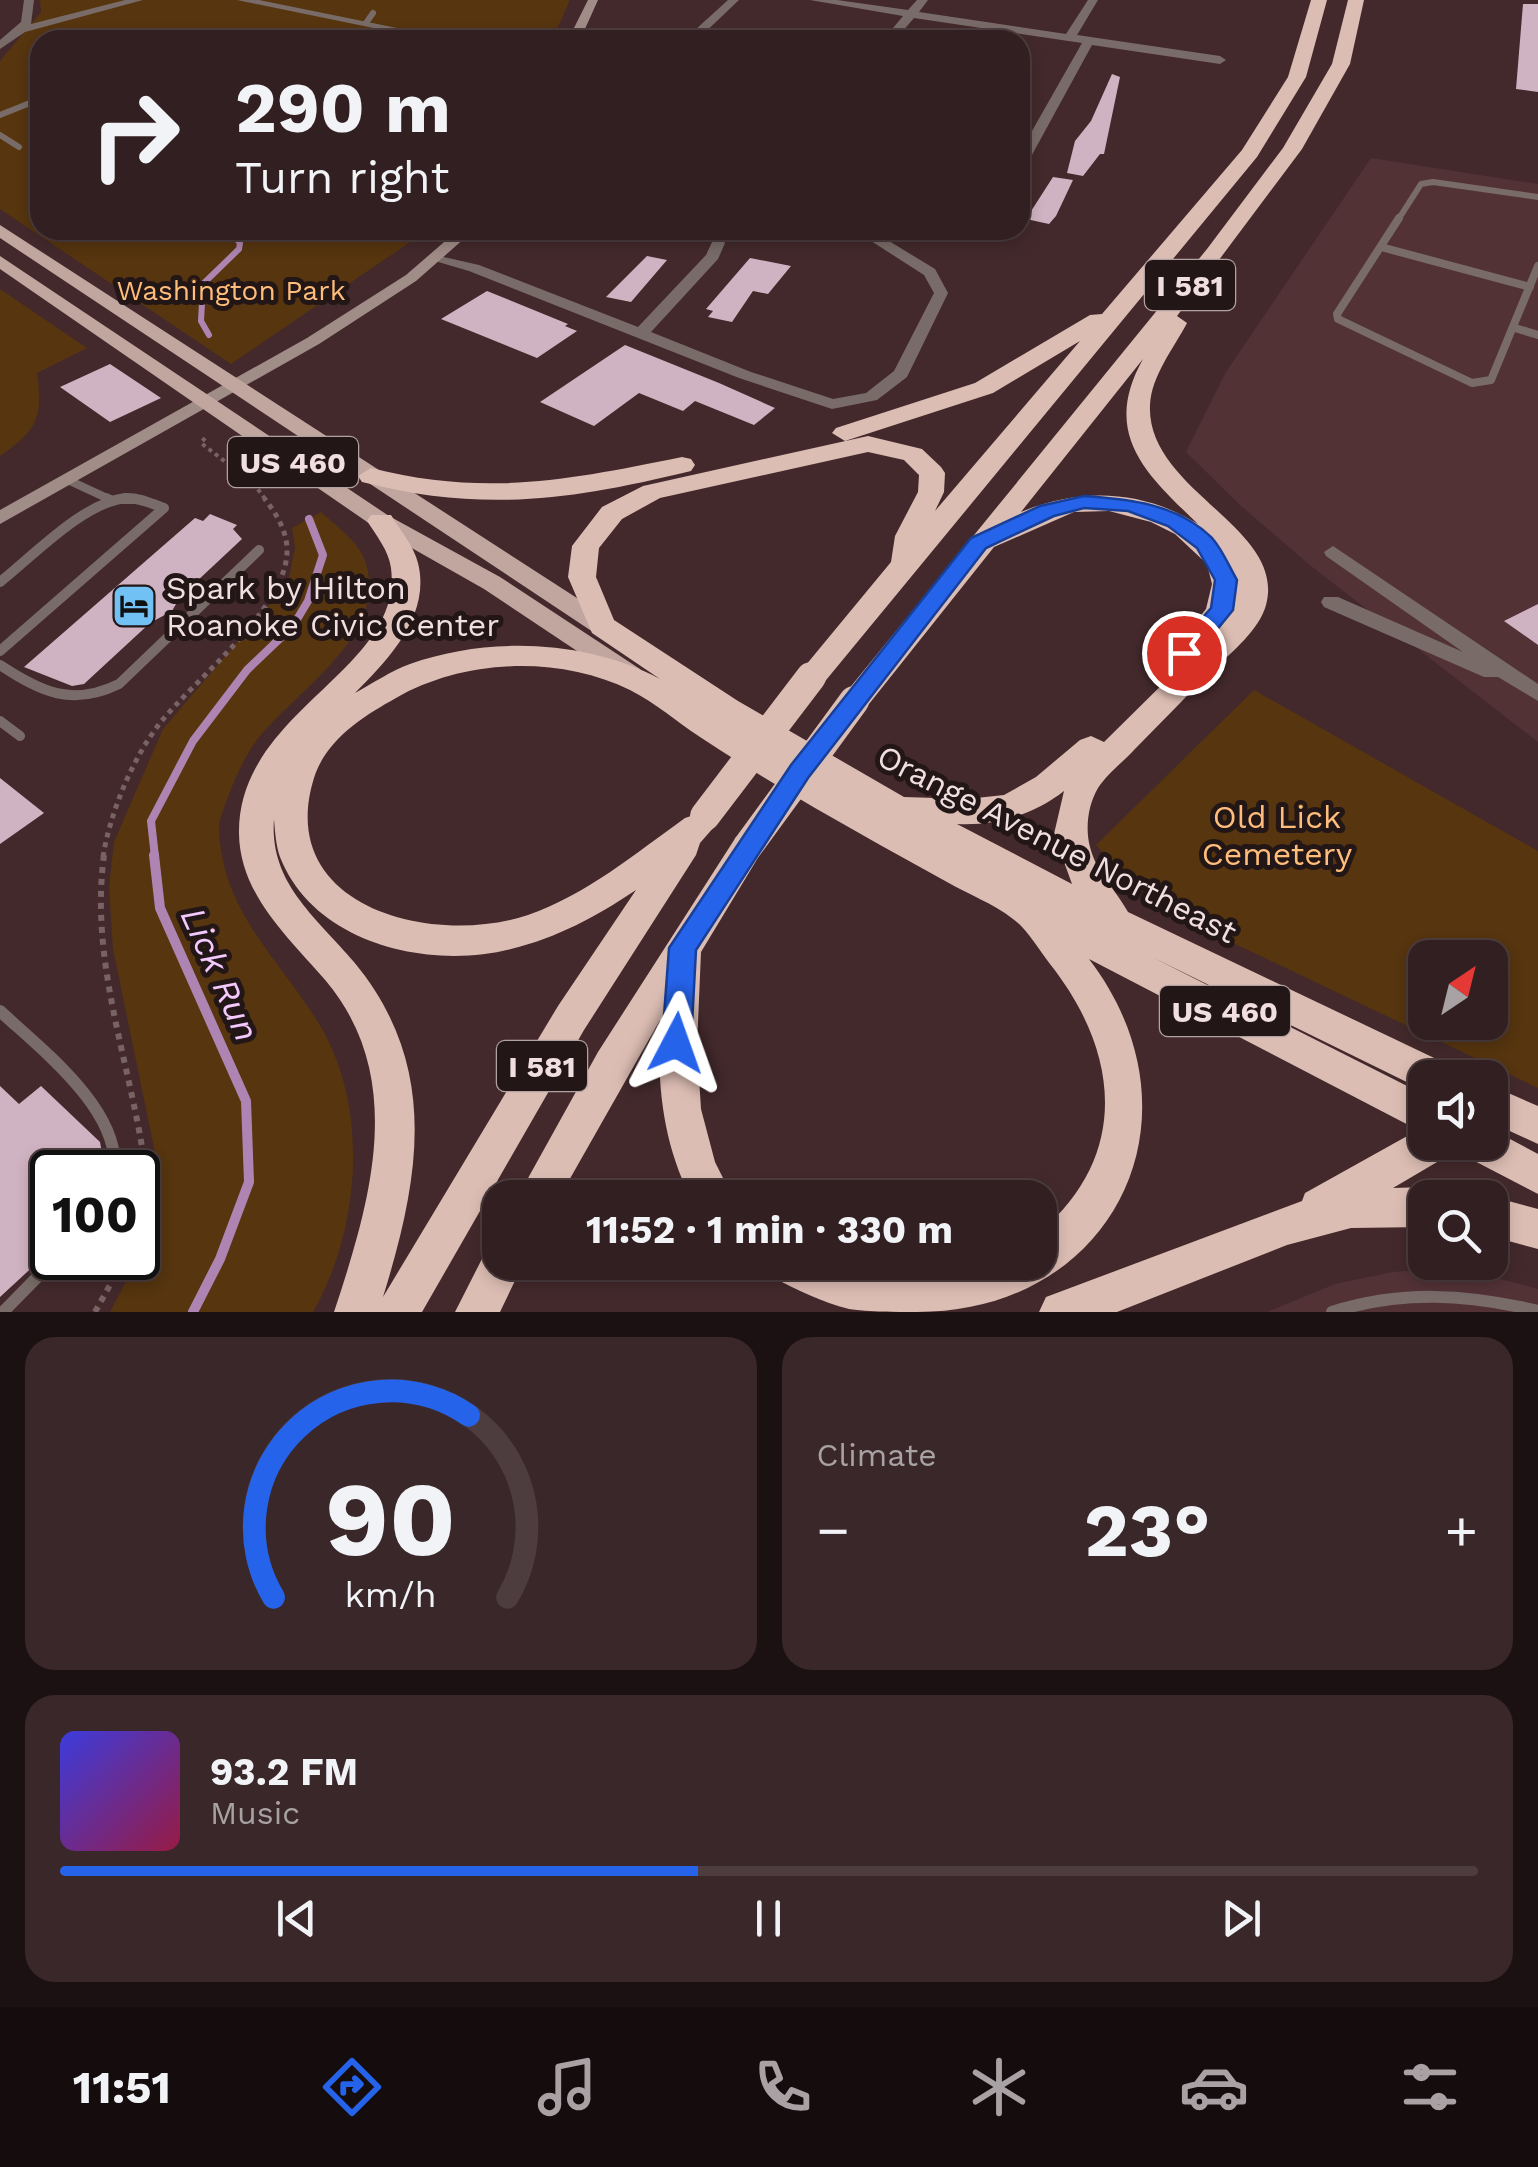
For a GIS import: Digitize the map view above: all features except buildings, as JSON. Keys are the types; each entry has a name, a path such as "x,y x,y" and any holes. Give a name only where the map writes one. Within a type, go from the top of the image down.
{"highway":[{"name":"I 581","path":"398,1312 571,1018 702,821 812,677 1232,176 1278,114 1305,57 1319,0"},
{"name":"I 581","path":"548,1180 683,948 748,846 854,701 1200,273 1312,121 1341,64 1356,0"},
{"path":"1116,923 1084,878 1075,856 1069,835 1075,797 1086,778 1238,627 1254,594 1253,576 1245,558 1228,536 1170,485 1148,454 1138,429 1140,389 1200,273"},
{"path":"371,476 437,494 524,495 860,430 984,388 1125,302"},
{"path":"602,626 582,578 581,562 598,528 612,513 641,496 682,482 852,445 899,448 913,454 932,473 931,492 909,536 905,566"},
{"path":"892,806 990,810 1013,806 1054,786 1210,627 1222,610 1226,591 1218,561 1205,544 1175,521 1130,505 1106,502 1066,506 978,543"},
{"path":"356,1312 394,1184 397,1098 388,1060 370,1016 345,977 279,901 264,874 256,840 258,809 269,773 282,750 382,646 398,619 407,580 404,562 380,521"},
{"name":"Orange Avenue Northeast","path":"602,626 758,728 892,806 1116,923 1408,1064"},
{"name":"Orange Avenue Northeast","path":"702,821 570,913 505,937 466,941 406,936 361,920 325,898 306,879 292,855 287,825 290,794 305,758 326,730 348,710 396,681 429,668 504,658 564,661 638,680 816,792 1025,907 1408,1107"},
{"path":"1025,907 1070,962 1105,1016 1120,1062 1126,1108 1122,1140 1110,1180 1089,1215 1057,1244"},
{"path":"683,948 676,1043 678,1100 683,1130 704,1180"},
{"path":"1508,1112 1538,1126"},
{"path":"1286,1226 1408,1157"},
{"path":"1508,1159 1538,1174"},
{"path":"1061,1312 1286,1226 1352,1208 1408,1207"},
{"path":"1508,1221 1538,1229"},
{"path":"476,1312 493,1280"},
{"path":"826,1280 876,1294 914,1297 992,1280"}],"main road":[{"name":"US 460","path":"0,230 602,626"},
{"name":"US 460","path":"0,261 380,521 492,583 638,680"}],"street":[{"path":"26,28 31,12 29,0"},
{"path":"0,46 26,28 146,0"},
{"path":"242,0 370,18 412,30"},
{"path":"579,30 593,0"},
{"path":"701,30 734,0"},
{"path":"816,0 1021,30"},
{"path":"897,30 924,0"},
{"path":"1070,37 1093,0"},
{"path":"1030,31 1220,60"},
{"path":"1030,146 1090,40"},
{"path":"0,518 312,341 435,259 456,240"},
{"path":"435,259 474,268 805,398 832,404 854,401 890,385 907,364 941,292 935,276 876,240"},
{"path":"641,334 713,256 718,243"},
{"path":"1332,552 1536,692"},
{"path":"1331,602 1536,692"}],"lane":[{"path":"0,115 30,103"},
{"path":"0,135 19,146"},
{"path":"1538,197 1425,182 1337,314 1344,324 1472,383 1492,380 1538,266"},
{"path":"1380,247 1530,287"},
{"path":"1515,328 1538,334"},
{"path":"68,480 113,501"},
{"path":"0,582 92,512 113,501 132,498 164,508 0,652"},
{"path":"0,665 30,685 70,700 100,695 118,684 260,550"},
{"path":"0,720 20,736"},
{"path":"0,1012 88,1095 114,1150"},
{"path":"2,1312 34,1280"},
{"path":"1332,1312 1396,1295 1448,1293 1491,1298 1538,1310"}],"path":[{"path":"142,1150 102,950 98,876 104,847 115,812 156,728 284,579 290,546 284,524 251,478 201,443 205,438"},
{"path":"95,1312 113,1280"}],"shaded area":[{"path":"1371,158 1538,184 1538,742 1311,566 1186,452 1226,372"},
{"path":"1408,1271 1408,1280 1504,1280 1538,1289 1538,1312 1267,1312 1335,1284"}],"green space":[{"name":"Washington Park","path":"40,0 570,0 556,30 30,30 30,229 0,209 0,61 41,12"},
{"name":"Washington Park","path":"46,240 413,240 231,364"},
{"path":"0,289 87,348 37,373 39,401 35,421 23,438 0,456"},
{"path":"321,512 350,538 363,556 369,583 366,610 354,635 336,658 251,748 232,786 219,827 223,860 242,910 318,1022 335,1055 346,1091 353,1167 341,1243 313,1312 110,1312 127,1280 160,1280 160,1150 154,1150 113,949 109,887 114,842 163,729 288,583 295,548 292,528"},
{"name":"Old Lick Cemetery","path":"1254,690 1538,851 1538,1088 1508,1074 1508,1060 1479,1060 1437,1040 1508,1040 1508,940 1408,940 1408,1026 1233,943 1132,887 1096,845"}],"waterway":[{"name":"Lick Run","path":"209,335 201,321 203,284 239,249 237,240"},
{"name":"Lick Run","path":"155,857 151,821 193,741 247,670 293,626 308,601 323,555 309,519"},
{"name":"Lick Run","path":"154,855 160,908 246,1101 249,1182 220,1259 193,1312"}],"place":[{"name":"Spark by Hilton Roanoke Civic Center","path":"134,606"}],"route":[{"path":"676,1043 683,948 800,772 978,543 1047,511 1084,502 1130,505 1175,521 1205,544 1226,580 1222,610 1184,653"}]}
